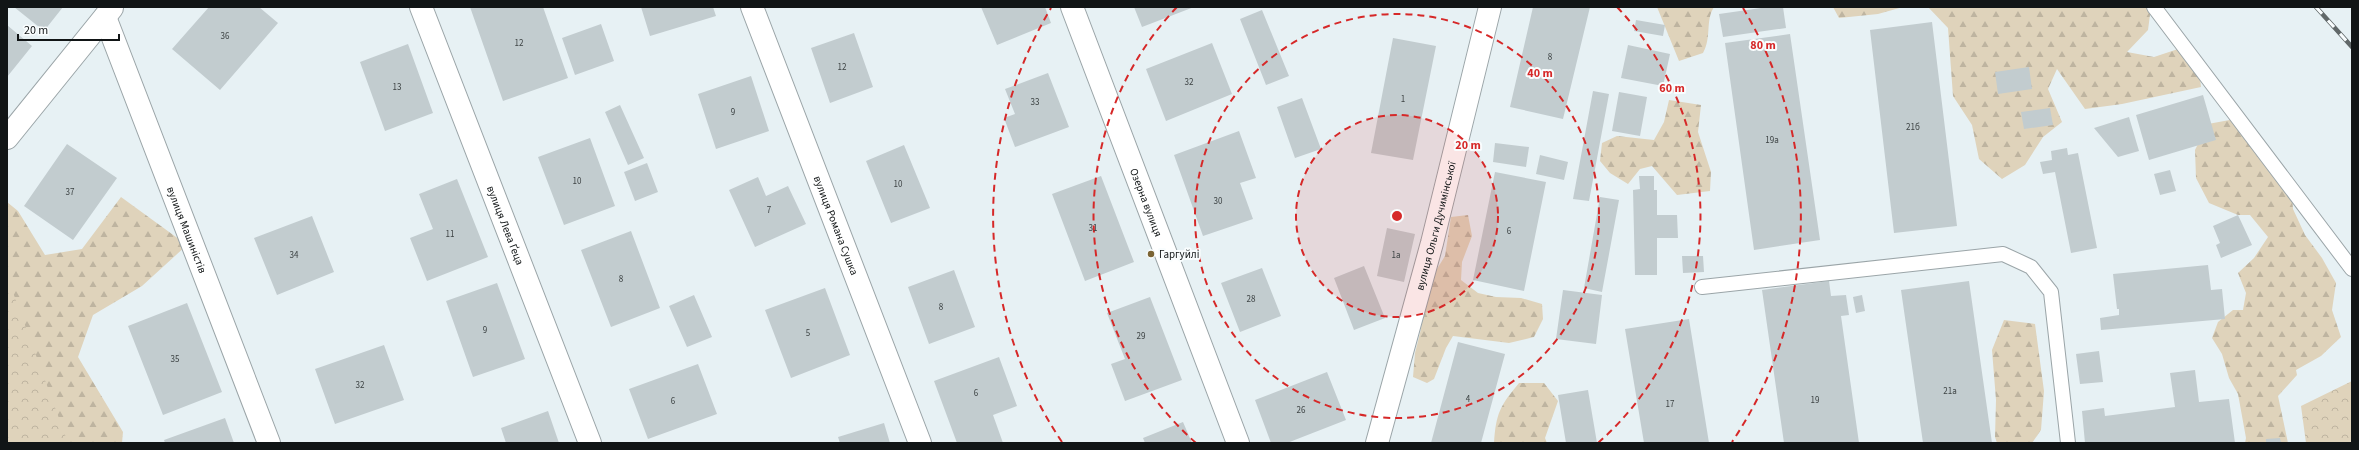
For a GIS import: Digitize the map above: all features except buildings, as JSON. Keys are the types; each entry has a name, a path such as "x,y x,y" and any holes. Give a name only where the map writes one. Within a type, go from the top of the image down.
{"street":[{"name":"вулиця Лева Ґеца","path":"421,7 590,443"},
{"name":"вулиця Романа Сушка","path":"752,7 920,443"},
{"name":"Озерна вулиця","path":"1072,7 1238,443"},
{"name":"вулиця Ольги Дучимінської","path":"1377,443 1432,244 1490,7"},
{"path":"7,138 109,12"},
{"name":"вулиця Машиністів","path":"109,12 269,443"}],"lane":[{"path":"2154,7 2352,268"},
{"path":"1702,287 2003,254 2030,266 2051,292 2068,443"}],"green space":[{"path":"1657,7 1714,7 1711,12 1706,47 1703,53 1679,61"},
{"path":"1833,7 1903,7 1878,14 1839,18"},
{"path":"1928,7 2151,7 2148,30 2127,52 2154,57 2187,46 2199,69 2201,87 2122,104 2085,109 2057,69 2048,89 2062,122 2043,137 2025,165 2002,179 1979,159 1972,125 1953,96 1948,28"},
{"path":"1669,100 1701,105 1698,132 1711,172 1710,191 1677,195 1652,166 1640,169 1628,184 1610,173 1600,161 1602,143 1617,136 1654,140 1664,122"},
{"path":"2235,119 2257,136 2276,156 2291,181 2293,209 2305,235 2322,258 2336,283 2332,310 2341,337 2321,356 2296,370 2297,375 2278,396 2288,443 2245,443 2246,438 2238,394 2229,378 2222,354 2212,338 2218,322 2233,310 2243,310 2246,293 2238,273 2254,258 2268,237 2250,215 2238,215 2209,203 2196,178 2195,150 2208,124"},
{"path":"121,197 187,245 142,286 93,315 78,357 123,432 122,443 7,443 7,202 18,211 45,255 82,249"},
{"path":"1468,215 1472,236 1462,262 1461,280 1478,293 1496,297 1521,298 1542,304 1543,319 1534,337 1509,343 1453,336 1446,348 1434,379 1427,383 1413,377 1415,353 1421,329 1424,300 1432,277 1445,256 1451,217"},
{"path":"7,276 68,443 7,443"},
{"path":"2004,320 2035,324 2044,391 2041,430 2032,443 1997,443 1995,437 1996,400 1992,350"},
{"path":"2352,381 2352,443 2306,443 2301,406"},
{"path":"1519,383 1544,383 1558,401 1545,438 1547,443 1494,443 1496,424 1500,410"}],"railway":[{"path":"2316,7 2352,47"}],"place":[{"name":"Гаргуйлі","path":"1151,254"}]}
